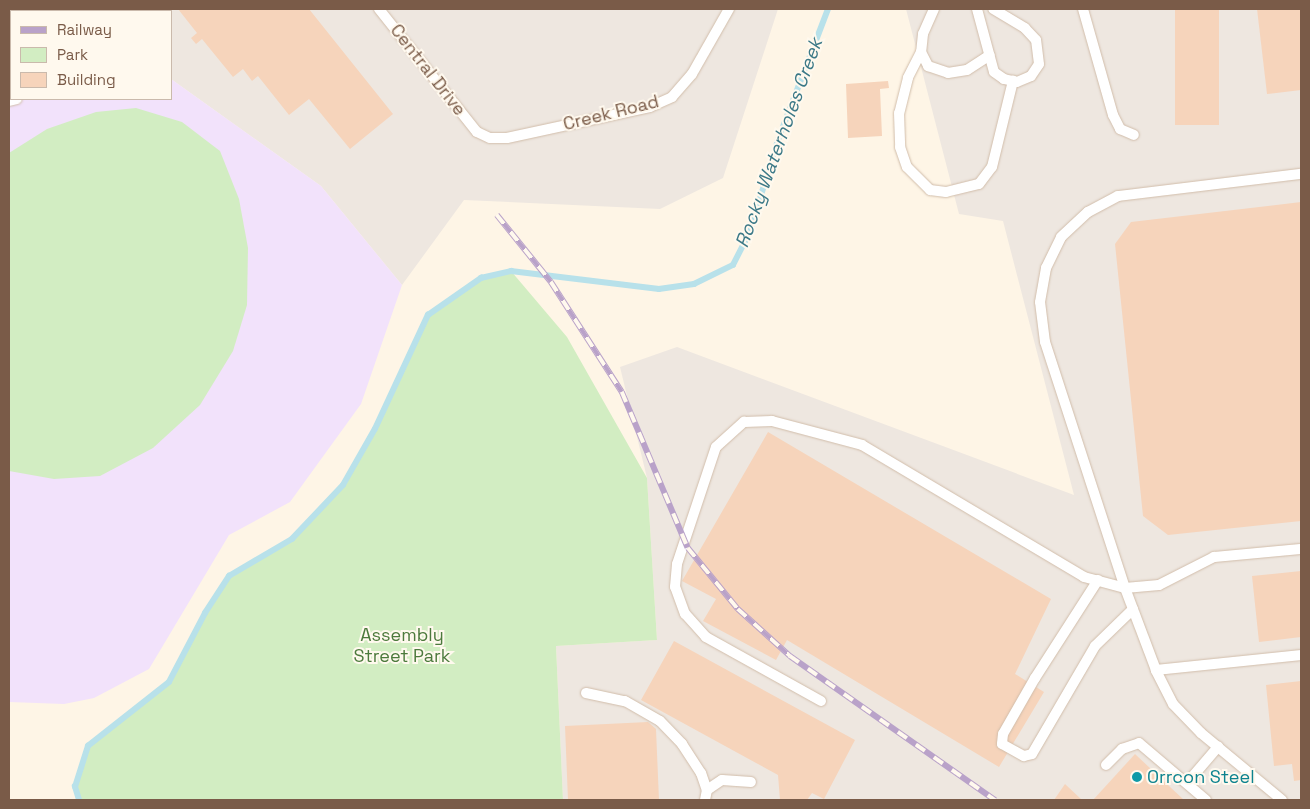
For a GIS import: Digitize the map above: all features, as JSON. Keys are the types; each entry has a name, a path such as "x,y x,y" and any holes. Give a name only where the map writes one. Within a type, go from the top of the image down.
{"lane":[{"name":"Central Drive","path":"379,9 477,132"},
{"name":"Creek Road","path":"477,132 490,138 507,138 650,106 672,97 692,74 729,9"},
{"path":"934,9 923,34 920,52 908,78 900,113 900,147 906,167 930,190 963,189 979,184 987,173 1013,81"},
{"path":"977,9 994,72 1013,81 1031,76 1039,64 1036,40 1025,28 994,9"},
{"path":"1083,9 1113,115 1120,129 1134,135"},
{"path":"920,52 928,66 948,73 967,70 990,55"},
{"path":"1282,800 1218,747 1173,704 1156,670 1125,588 1045,342 1040,302 1046,268 1061,237 1088,212 1118,196 1148,190 1301,174"},
{"path":"821,701 706,637 685,614 675,587 677,564 716,447 744,422 772,421 862,446 1084,577 1125,588 1159,585 1214,557 1301,549"},
{"path":"1098,580 1035,678 1003,734 1002,744 1024,756 1032,754 1095,646 1133,609"},
{"path":"1156,670 1301,655"},
{"path":"586,693 625,701 660,721 682,744 701,773 706,795"},
{"path":"1106,765 1122,749 1139,743 1206,800"},
{"path":"1187,783 1218,747"},
{"path":"706,795 722,780 751,782"}],"shaded area":[{"path":"9,9 16,10 10,10 10,100 172,100 172,80 321,186 402,285 361,404 290,502 229,535 149,669 94,698 64,704 9,702"},
{"path":"18,9 778,9 723,178 660,209 464,200 402,285 321,186 172,80 172,10"},
{"path":"906,9 1301,9 1301,800 563,800 556,646 657,640 647,478 620,367 677,347 1074,495 1003,221 959,214"}],"green space":[{"path":"136,108 182,122 220,151 239,199 248,248 247,305 233,351 200,405 153,448 100,476 54,479 9,471 9,153 47,129 96,112"},
{"name":"Assembly Street Park","path":"511,271 567,337 647,478 657,640 556,646 563,800 79,800 75,787 88,746 169,682 205,613 229,576 292,539 343,485 375,429 428,315 481,278"}],"building":[{"path":"178,9 309,9 393,114 350,149 309,99 289,115 258,76 252,81 243,69 233,77 202,39 196,44 191,38 197,33"},
{"path":"1175,9 1219,9 1219,125 1175,125"},
{"path":"1257,9 1301,9 1301,90 1267,94"},
{"path":"888,81 889,88 880,89 882,136 848,138 846,84"},
{"path":"1301,202 1301,521 1168,535 1143,516 1115,244 1131,222"},
{"path":"768,432 1051,599 1015,674 1044,692 999,767 787,640 776,660 703,621 716,599 682,581"},
{"path":"1301,571 1301,637 1259,642 1252,576"},
{"path":"674,641 855,740 824,799 812,793 807,800 780,800 778,775 641,700"},
{"path":"1301,681 1301,780 1294,781 1292,764 1274,766 1266,685"},
{"path":"648,722 656,729 659,800 568,800 565,726"},
{"name":"Orrcon Steel","path":"1135,754 1184,800 1093,800"},
{"path":"1065,784 1082,800 1054,800"}],"waterway":[{"name":"Rocky Waterholes Creek","path":"79,800 75,787 88,746 169,682 205,613 229,576 292,539 343,485 375,429 428,315 481,278 511,271 659,289 694,284 733,265 750,231 778,140 828,9"}],"railway":[{"path":"497,215 551,282 622,392 688,548 738,609 790,656 995,800"}],"place":[{"name":"Orrcon Steel","path":"1137,777"}]}
